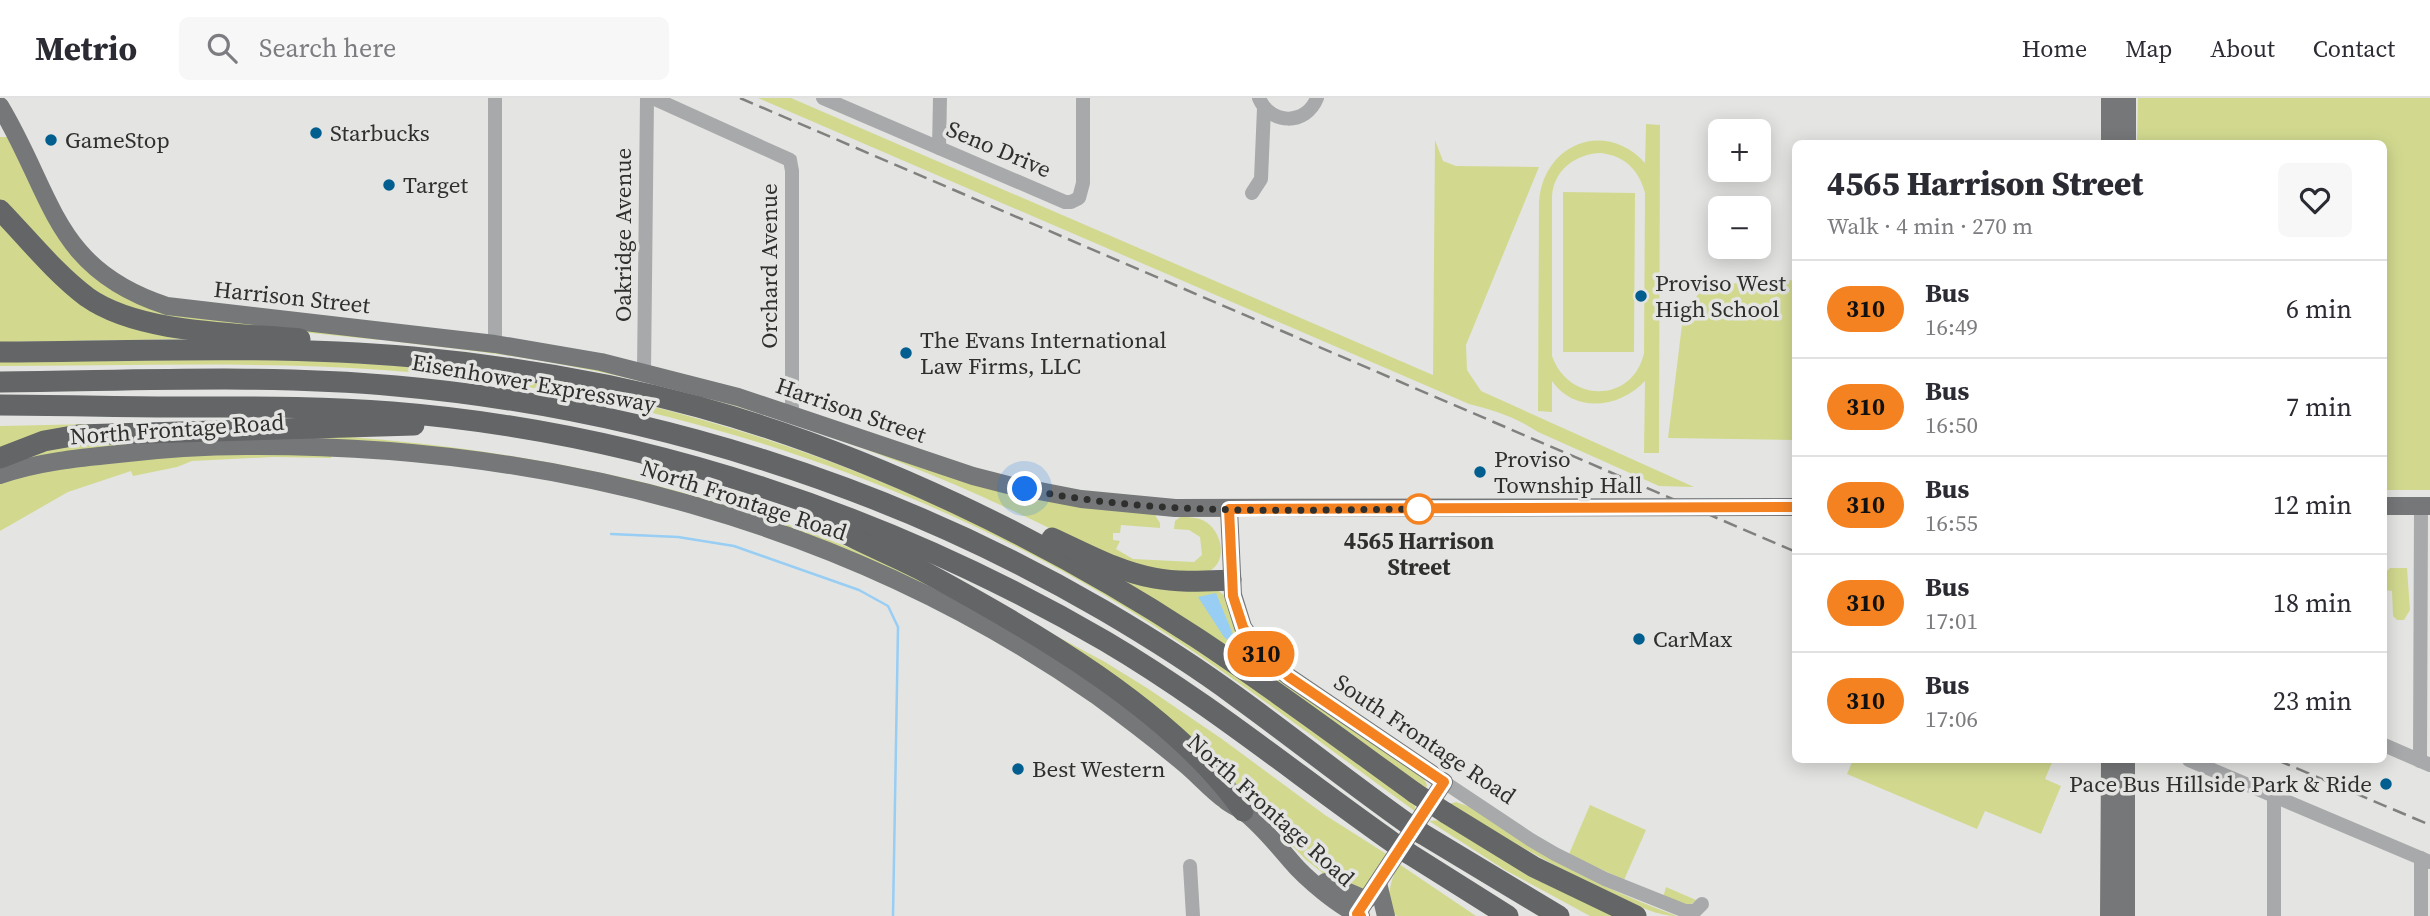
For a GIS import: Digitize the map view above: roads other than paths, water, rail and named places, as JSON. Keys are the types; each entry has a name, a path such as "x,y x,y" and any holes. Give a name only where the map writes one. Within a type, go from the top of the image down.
{"highway":[{"path":"0,210 88,297 126,317 170,327 377,346 412,357"},
{"path":"0,352 253,350 412,357 598,383 699,407 789,435 882,471 1041,545 1207,645 1446,813 1534,867 1636,916"},
{"name":"Eisenhower Expressway","path":"0,382 263,380 397,386 583,413 728,449 832,484 958,535 1056,584 1191,664 1415,829 1559,916"},
{"name":"Eisenhower Expressway","path":"0,405 321,407 457,419 597,443 789,496 929,551 1088,632 1200,703 1402,848 1508,916"},
{"path":"0,418 52,416 90,407"},
{"path":"0,458 44,441 78,435 399,427 457,419"},
{"path":"882,471 906,472 1133,573 1172,581 1231,580"},
{"path":"789,496 828,525 910,564 1002,615 1119,692 1156,720 1206,766 1243,811"}],"main road":[{"path":"2110,98 2110,140"},
{"path":"2127,98 2127,140"},
{"name":"Harrison Street","path":"0,106 57,222 92,267 126,290 145,299 193,311 495,344 644,372 738,397 931,463 1008,485 1128,505 1229,509 1792,507"},
{"name":"North Frontage Road","path":"0,475 51,462 180,448 342,447 484,460 565,474 668,498 731,517 863,564 944,603 1025,649 1098,697 1227,802 1243,811 1284,850 1290,861 1345,908 1360,911"},
{"path":"2387,506 2425,506"},
{"name":"South Frontage Road","path":"1229,509 1233,596 1243,627 1261,654 1289,677 1444,782"},
{"path":"2109,916 2110,763"},
{"path":"2126,763 2126,916"},
{"path":"1360,911 1444,782"},
{"path":"1378,883 1386,916"}],"street":[{"path":"495,98 495,344"},
{"name":"Oakridge Avenue","path":"644,372 647,98"},
{"name":"Orchard Avenue","path":"653,98 790,160 792,414"},
{"name":"Seno Drive","path":"823,98 1065,202 1079,198 1083,183 1083,98"},
{"path":"939,148 940,98"},
{"path":"1262,103 1277,118 1292,119 1311,109 1317,98"},
{"path":"1252,193 1261,179 1262,103"},
{"path":"2387,746 2425,763 2425,506"},
{"path":"2196,763 2426,860 2421,916"},
{"name":"South Frontage Road","path":"1444,782 1531,840 1605,879 1685,911 1695,911 1702,904"},
{"path":"2274,795 2274,916"},
{"path":"1190,866 1193,916"}],"water":[{"path":"1216,593 1237,644 1235,646 1224,637 1198,597"}],"waterway":[{"path":"611,534 678,537 734,546 859,590 888,606 898,627 893,916"}],"railway":[{"path":"740,98 1792,550"},
{"path":"2284,763 2430,825"}],"place":[{"name":"Starbucks","path":"316,133"},
{"name":"GameStop","path":"51,140"},
{"name":"Target","path":"389,185"},
{"name":"Proviso West High School","path":"1641,296"},
{"name":"The Evans International Law Firms, LLC","path":"906,353"},
{"name":"Proviso Township Hall","path":"1480,472"},
{"name":"4565 Harrison Street","path":"1419,509"},
{"name":"CarMax","path":"1639,639"},
{"name":"Best Western","path":"1018,769"},
{"name":"Pace Bus Hillside Park & Ride","path":"2386,784"}]}
